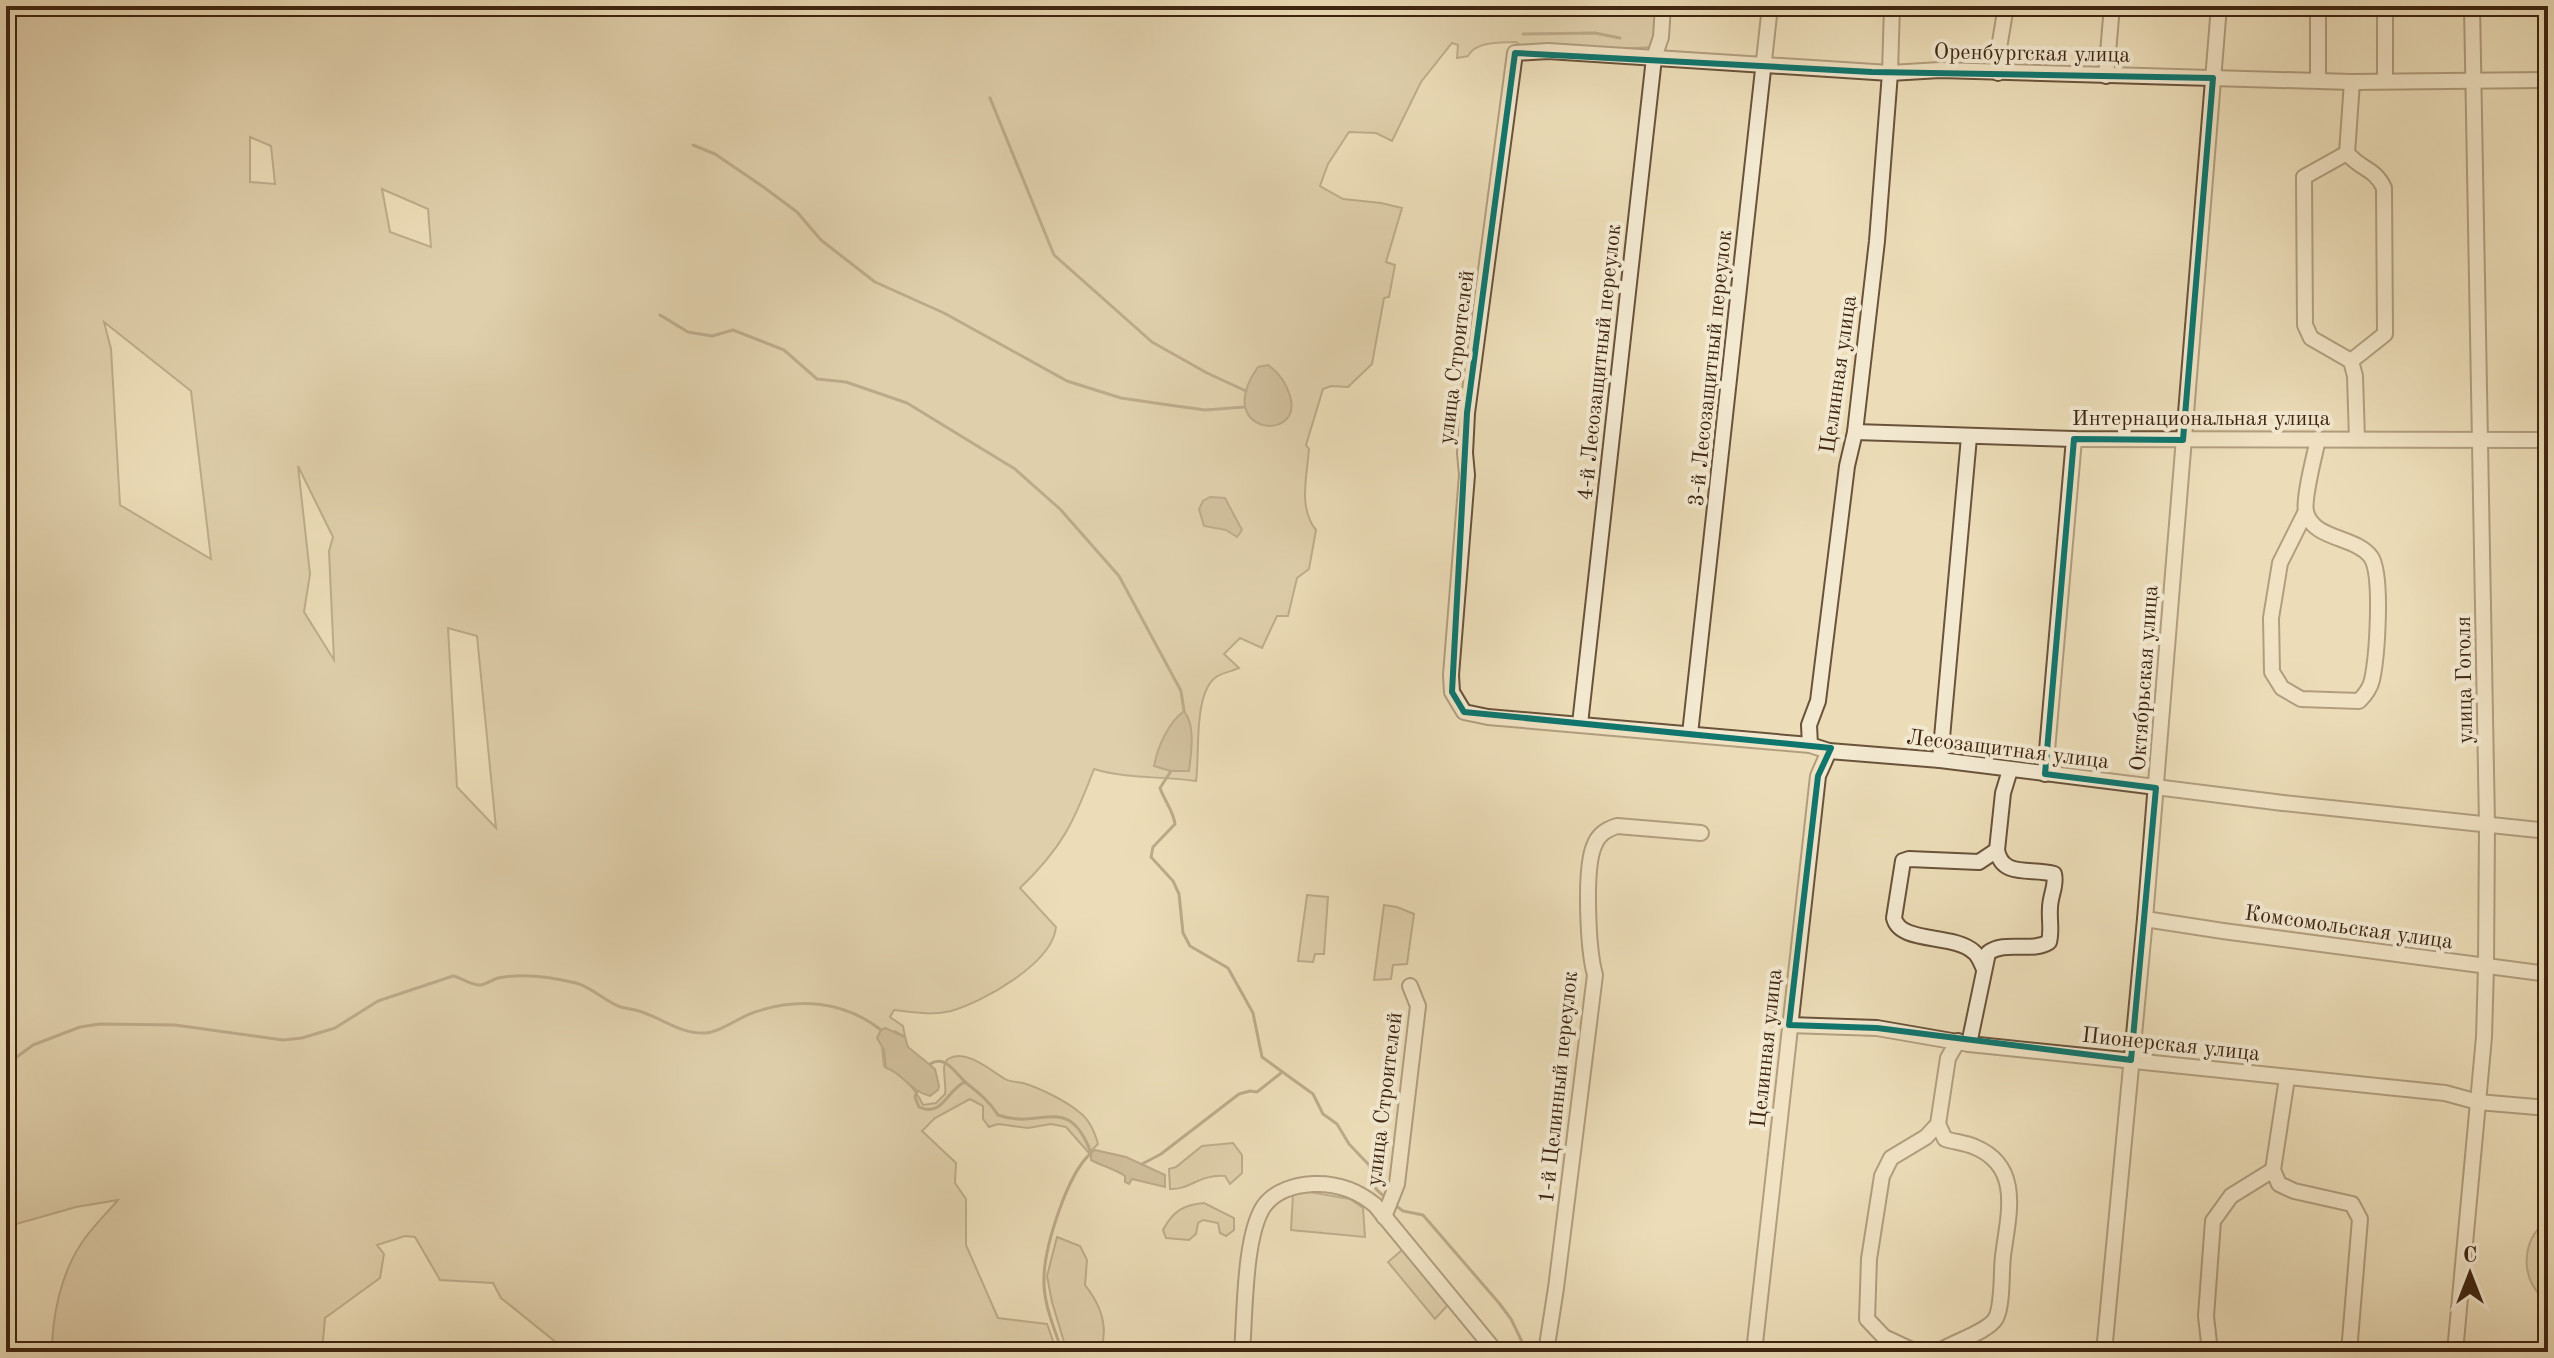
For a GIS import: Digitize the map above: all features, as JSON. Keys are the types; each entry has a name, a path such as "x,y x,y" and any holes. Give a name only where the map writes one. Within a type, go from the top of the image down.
{"street":[{"name":"4-й Лесозащитный переулок","path":"1580,724 1654,58 1661,37 1663,6"},
{"name":"3-й Лесозащитный переулок","path":"1690,734 1770,6"},
{"name":"Целинная улица","path":"1810,745 1809,725 1818,701 1847,466 1855,432 1877,241 1892,6"},
{"path":"1998,73 2006,6"},
{"path":"2106,76 2112,6"},
{"name":"Октябрьская улица","path":"2104,1352 2145,919 2219,6"},
{"path":"2318,6 2318,80"},
{"path":"2385,6 2385,81"},
{"name":"улица Гоголя","path":"2455,1352 2484,1037 2486,967 2487,825 2472,6"},
{"name":"Оренбургская улица","path":"1515,53 1548,51 1890,73 1940,70 2352,82 2548,80"},
{"name":"улица Строителей","path":"1464,712 1452,692 1451,675 1467,475 1467,413 1515,53"},
{"path":"2351,361 2385,334 2384,188 2378,175 2356,163 2347,153 2352,82"},
{"path":"2347,153 2304,177 2305,325 2311,338 2351,361 2355,376 2357,439"},
{"name":"Интернациональная улица","path":"1855,432 2074,439 2548,440"},
{"path":"1940,760 1969,437"},
{"path":"2045,774 2074,439"},
{"path":"2306,511 2312,523 2324,532 2350,541 2369,554 2377,569 2377,637 2371,681 2366,695 2359,701 2301,699 2282,688 2272,672 2271,618 2280,563 2306,511 2318,439"},
{"name":"Лесозащитная улица","path":"1464,712 1488,717 1810,745 1829,751 1940,760 2156,788 2548,831"},
{"name":"Целинная улица","path":"1754,1352 1818,776 1829,751"},
{"path":"1938,1352 1985,1328 1996,1317 2008,1229 2009,1181 2002,1167 1977,1148 1945,1139 1938,1124 1948,1058 1964,1042 1988,953 1995,948 2041,947 2049,942 2052,931 2049,911 2056,880 2054,874 2020,871 2004,866 1998,860 2003,793 2010,770"},
{"name":"1-й Целинный переулок","path":"1546,1352 1595,975 1591,959 1589,895 1592,850 1599,836 1617,826 1701,833"},
{"path":"1984,969 1976,953 1958,942 1904,932 1896,926 1894,918 1903,861 1979,862 1997,850"},
{"name":"Комсомольская улица","path":"2145,919 2548,974"},
{"name":"улица Строителей","path":"1384,1217 1397,1184 1418,1006 1410,986"},
{"name":"Пионерская улица","path":"1789,1025 1877,1028 1964,1042 2445,1093 2478,1102 2548,1108"},
{"path":"2287,1078 2273,1170 2279,1184 2294,1191 2352,1204 2360,1219 2349,1352"},
{"path":"1916,1352 1884,1337 1867,1319 1869,1259 1882,1176 1891,1158 1926,1137 1938,1124"},
{"path":"2210,1352 2206,1316 2213,1221 2231,1196 2273,1170"},
{"path":"1242,1352 1251,1243 1256,1221 1265,1204 1297,1185 1342,1187 1364,1196 1496,1352"}],"highlighted area":[{"path":"1515,53 1872,72 2213,78 2183,440 2074,439 2045,774 2156,788 2131,1060 1877,1028 1789,1025 1818,776 1831,748 1464,712 1452,692 1467,413"}],"shaded area":[{"path":"6,6 1668,6 1666,45 1612,48 1496,43 1482,45 1468,56 1457,58 1458,45 1452,43 1421,82 1392,141 1376,133 1349,132 1328,164 1320,186 1343,199 1402,208 1386,262 1395,265 1389,297 1384,298 1372,364 1348,387 1323,389 1306,445 1309,449 1305,502 1316,530 1309,569 1297,578 1288,616 1277,616 1262,648 1240,638 1224,654 1239,668 1216,677 1204,697 1196,781 1094,769 1057,847 1020,888 1056,927 1052,941 1043,954 1014,979 965,1006 937,1013 894,1010 890,1017 903,1026 905,1037 895,1031 882,1045 884,1066 907,1082 923,1105 936,1103 945,1094 946,1062 955,1056 963,1056 1007,1080 1030,1085 1060,1099 1083,1115 1091,1126 1098,1144 1089,1153 1066,1127 1051,1124 1028,1128 998,1124 989,1127 983,1119 983,1106 970,1099 935,1118 922,1131 956,1163 955,1183 966,1199 966,1245 998,1318 1047,1324 1057,1352 568,1352 501,1298 493,1283 440,1280 415,1237 405,1236 377,1245 384,1254 380,1278 325,1318 322,1352 52,1352 56,1310 68,1268 85,1238 118,1200 76,1207 6,1227","holes":["250,137 271,146 275,184 250,182","382,189 428,209 431,247 390,232","104,322 191,391 211,559 120,505 111,349","298,466 333,537 329,551 334,660 304,612 310,574","448,628 477,636 496,828 457,787"]},
{"path":"1268,365 1282,378 1290,396 1291,411 1284,421 1274,426 1262,425 1251,418 1245,407 1246,389 1258,367"},
{"path":"1210,497 1225,498 1242,530 1237,537 1226,530 1204,526 1199,509 1203,501"},
{"path":"1184,711 1191,732 1189,771 1171,771 1154,766 1164,736"},
{"path":"1307,895 1328,897 1324,954 1315,954 1313,962 1298,961"},
{"path":"1384,905 1414,914 1407,964 1393,965 1391,979 1374,980"},
{"path":"885,1028 905,1037 908,1047 935,1069 938,1090 930,1096 923,1094 886,1068 884,1050 877,1038"},
{"path":"1233,1143 1242,1155 1242,1173 1230,1184 1225,1176 1216,1176 1170,1189 1169,1169 1202,1146"},
{"path":"1095,1150 1126,1157 1165,1175 1165,1187 1132,1179 1129,1184 1125,1182 1125,1176 1091,1160 1091,1153"},
{"path":"1309,1192 1350,1199 1363,1208 1365,1237 1291,1230 1293,1193"},
{"path":"1204,1203 1234,1218 1234,1230 1226,1236 1220,1233 1218,1223 1203,1220 1189,1240 1166,1238 1163,1230 1175,1214 1184,1207"},
{"path":"2548,1221 2548,1301 2532,1284 2527,1261 2532,1238"},
{"path":"1057,1237 1080,1246 1087,1260 1085,1285 1099,1307 1103,1323 1101,1349 1064,1342 1047,1276"},
{"path":"1402,1250 1448,1305 1435,1319 1388,1262"}],"waterway":[{"path":"1523,34 1595,33 1620,38"},
{"path":"990,98 1054,255 1152,342 1246,391"},
{"path":"693,145 715,154 797,212 821,240 875,282 944,313 1067,381 1121,398 1205,410 1244,407"},
{"path":"660,315 688,332 712,336 733,330 784,350 817,379 846,382 907,403 1015,469 1060,509 1119,576 1181,691 1184,711"},
{"path":"1171,771 1160,788 1175,824 1153,847 1151,857 1173,881 1179,894 1183,933 1190,946 1228,968 1253,1013 1262,1057 1313,1094 1323,1114 1337,1124 1349,1144 1369,1165 1375,1187 1388,1199"},
{"path":"6,1065 33,1045 80,1027 100,1024 175,1025 283,1040 302,1038 335,1028 378,1001 453,976 477,985 517,976 547,977 576,983 618,1006 696,1033 717,1030 749,1014 772,1007 804,1003 821,1004 852,1013 881,1030"},
{"path":"930,1064 946,1063 998,1115 1013,1119 1063,1118 1073,1123 1091,1153 1074,1177 1058,1212 1045,1266 1045,1298 1062,1352"},
{"path":"1142,1164 1161,1154 1239,1094 1257,1092 1281,1073"},
{"path":"917,1092 915,1097 919,1107 934,1109 965,1082"},
{"path":"1395,1205 1403,1211 1423,1215 1499,1303 1511,1319 1527,1352"}]}
